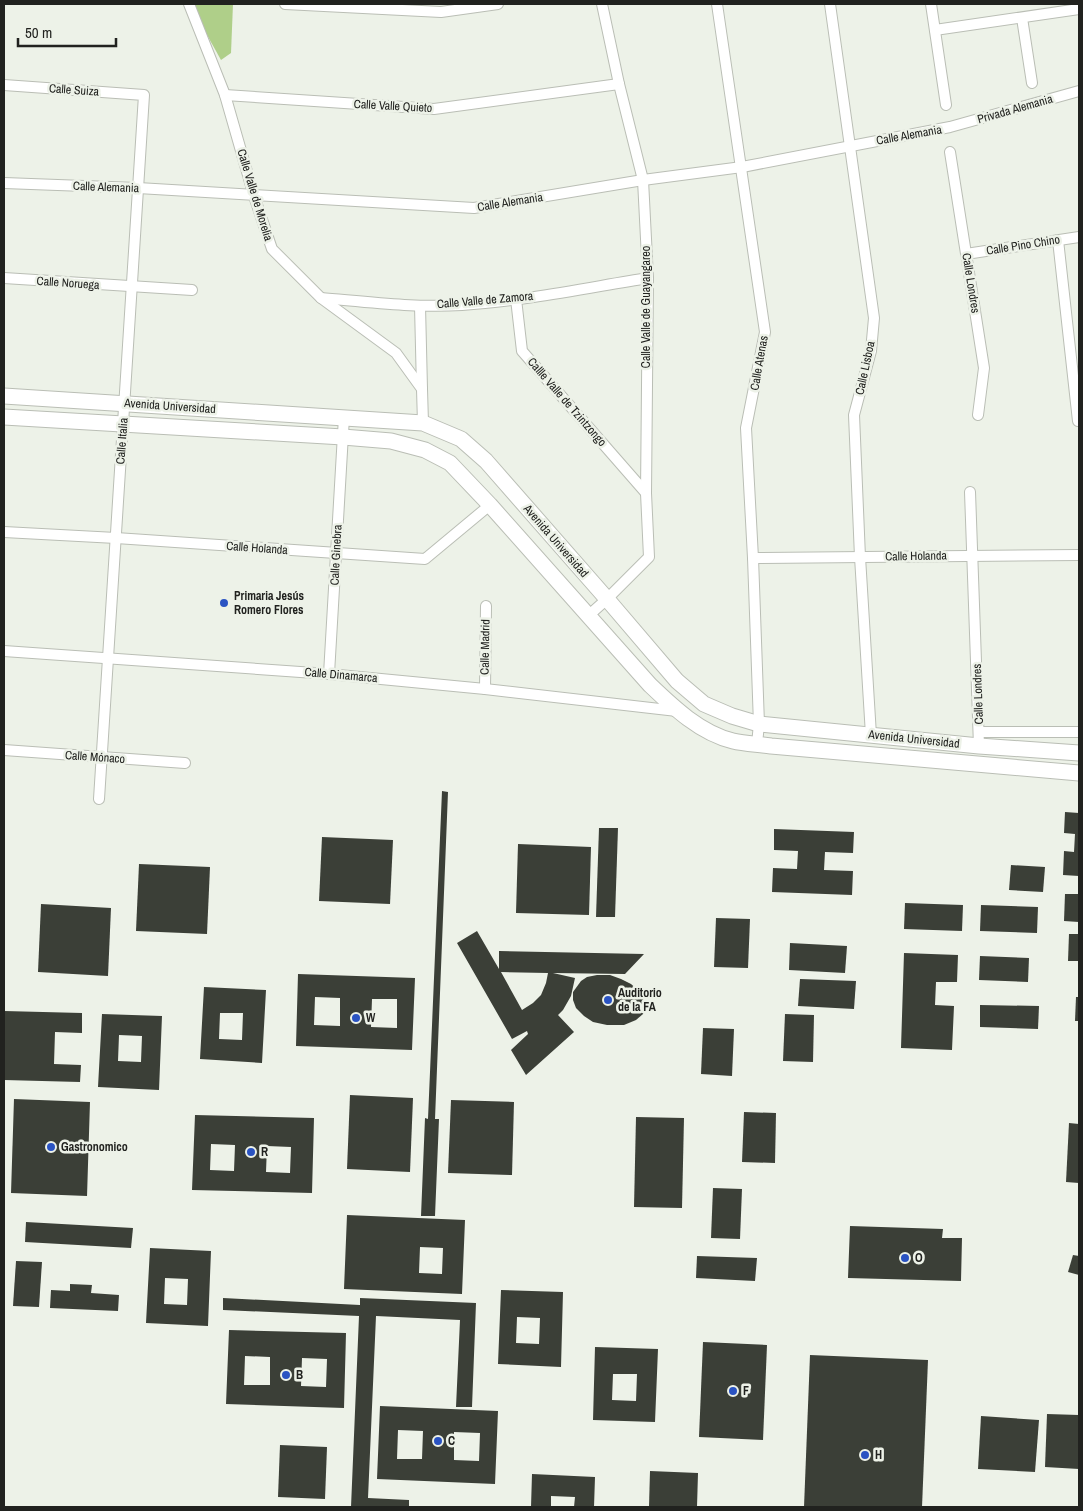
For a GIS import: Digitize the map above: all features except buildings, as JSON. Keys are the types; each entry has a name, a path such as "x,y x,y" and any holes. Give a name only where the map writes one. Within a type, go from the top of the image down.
{"street":[{"name":"Calle Valle de Morelia","path":"189,4 226,95 254,196 272,249 321,298 396,353 422,389"},
{"path":"285,4 441,12 498,4"},
{"name":"Calle Valle de Guayangareo","path":"588,616 649,557 646,493 648,278 643,180 619,84 602,4"},
{"name":"Calle Atenas","path":"716,4 742,167 765,332 746,428 753,558 759,724 758,744"},
{"name":"Calle Lisboa","path":"830,4 874,318 871,351 854,415 860,557 871,735"},
{"path":"931,4 946,105"},
{"path":"935,30 1079,9"},
{"path":"1022,18 1032,83"},
{"name":"Calle Valle Quieto","path":"226,95 434,109 619,84"},
{"name":"Calle Suiza","path":"4,85 144,95"},
{"name":"Privada Alemania","path":"950,127 1079,91"},
{"name":"Calle Italia","path":"99,799 144,95"},
{"name":"Calle Alemania","path":"4,183 138,188 474,208 643,180 742,167 950,127"},
{"name":"Calle Londres","path":"950,152 984,368 978,415"},
{"name":"Calle Pino Chino","path":"966,254 1079,237"},
{"path":"1058,240 1077,398 1078,421"},
{"name":"Calle Noruega","path":"4,278 192,290"},
{"name":"Calle Valle de Zamora","path":"321,298 420,306 462,305 516,299 648,278"},
{"name":"Callle Valle de Tzintzongo","path":"516,299 522,351 646,493"},
{"path":"420,306 423,423"},
{"path":"1068,325 1079,324"},
{"name":"Avenida Universidad","path":"4,396 423,423 461,438 486,461 677,681 704,704 732,716 759,724 871,735 979,739 1079,752"},
{"name":"Avenida Universidad","path":"4,416 342,436 391,441 425,450 450,463 490,505 650,685 677,711 704,729 724,738 758,744 1079,774"},
{"name":"Calle Ginebra","path":"329,674 344,417"},
{"name":"Calle Londres","path":"970,492 979,739"},
{"name":"Calle Holanda","path":"4,532 426,559 490,505"},
{"name":"Calle Holanda","path":"753,558 1079,555"},
{"name":"Calle Madrid","path":"485,689 486,606"},
{"name":"Calle Dinamarca","path":"4,651 329,674 485,689 677,711"},
{"name":"Avenida Universidad","path":"979,739 1079,732"},
{"name":"Calle Mónaco","path":"4,750 186,763"}],"green space":[{"path":"191,4 233,4 231,53 221,60 192,8"}],"place":[{"name":"Primaria Jesús Romero Flores","path":"224,603"},
{"name":"Auditorio de la FA","path":"608,1000"},
{"name":"W","path":"356,1018"},
{"name":"Gastronomico","path":"51,1147"},
{"name":"R","path":"251,1152"},
{"name":"O","path":"905,1258"},
{"name":"B","path":"286,1375"},
{"name":"F","path":"733,1391"},
{"name":"C","path":"438,1441"},
{"name":"H","path":"865,1455"}]}
